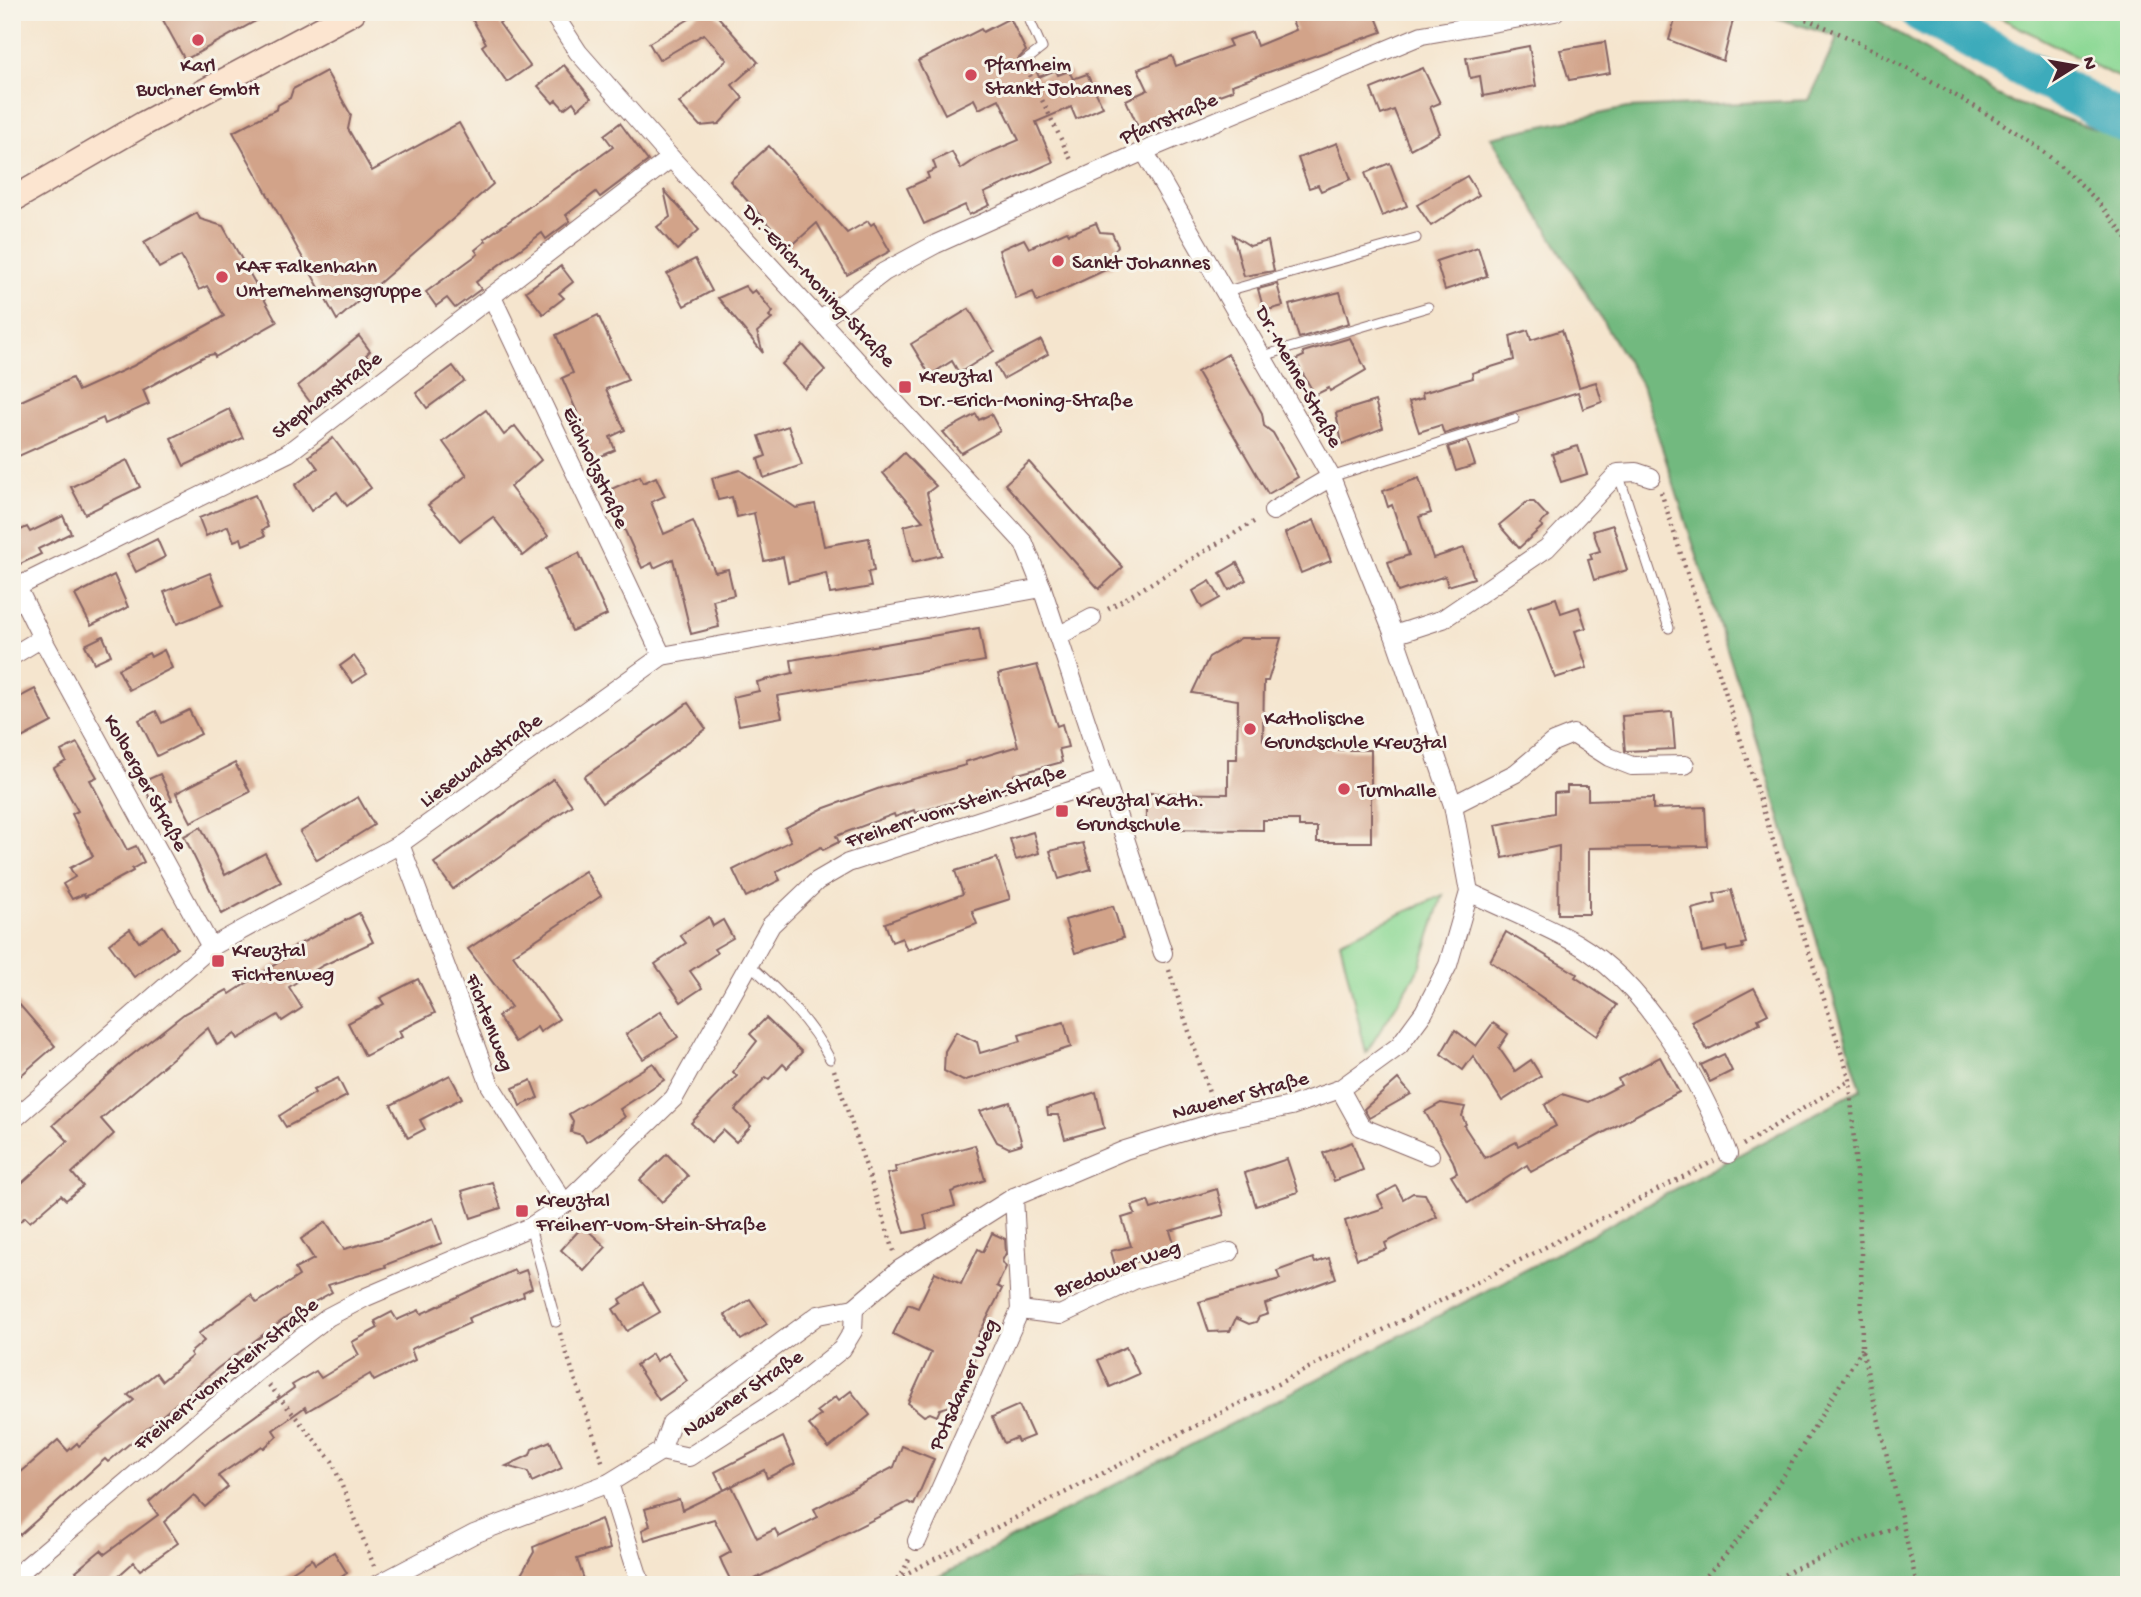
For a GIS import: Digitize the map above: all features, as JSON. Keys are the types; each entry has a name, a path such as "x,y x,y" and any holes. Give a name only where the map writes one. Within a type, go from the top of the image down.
{"main road":[{"path":"12,200 145,123 353,12"}],"street":[{"name":"Dr.-Erich-Moning-Straße","path":"552,12 578,52 671,158 1024,543 1042,588 1163,953"},
{"name":"Pfarrstraße","path":"821,320 849,297 905,261 1144,151 1422,35 1555,12"},
{"name":"Dr.-Menne-Straße","path":"1144,151 1227,291 1331,477 1394,635"},
{"name":"Stephanstraße","path":"43,638 17,587 288,453 671,158"},
{"name":"Eichholzstraße","path":"492,297 662,656"},
{"path":"1394,635 1443,620 1547,548 1618,473 1636,472 1651,477"},
{"path":"1273,511 1331,477"},
{"name":"Liesewaldstraße","path":"12,1122 211,947 400,844 662,656 1042,588"},
{"path":"1058,636 1092,618"},
{"name":"Nauener Straße","path":"378,1584 474,1534 609,1483 661,1451 671,1423 818,1315 854,1308 900,1269 1014,1198 1125,1150 1218,1121 1291,1106 1340,1089 1399,1046 1424,1012 1448,965 1469,892 1453,805 1394,635"},
{"path":"12,656 43,638"},
{"name":"Kolberger Straße","path":"43,638 211,947"},
{"path":"1453,805 1516,773 1553,742 1573,734 1609,757 1632,766 1685,765"},
{"name":"Freiherr-vom-Stein-Straße","path":"12,1579 259,1370 328,1317 356,1302 530,1227 565,1204 674,1098 771,925 792,902 817,881 848,863 1104,780"},
{"name":"Fichtenweg","path":"400,844 490,1085 565,1204"},
{"path":"1469,892 1578,944 1642,998 1696,1081 1728,1154"},
{"path":"1340,1089 1361,1127 1430,1155"},
{"name":"Potsdamer Weg","path":"918,1541 1020,1310 1014,1198"},
{"name":"Bredower Weg","path":"1020,1310 1060,1315 1134,1280 1230,1252"},
{"name":"Nauener Straße","path":"661,1451 689,1457 787,1393 842,1349 853,1331 854,1308"},
{"path":"609,1483 640,1585"}],"lane":[{"path":"1024,62 1042,48 1026,12"},
{"path":"1227,291 1416,238"},
{"path":"1263,356 1428,307"},
{"path":"1331,477 1514,419"},
{"path":"1618,473 1669,628"},
{"path":"749,964 780,992 822,1042 830,1059"},
{"path":"530,1227 556,1322"}],"path":[{"path":"1786,12 1849,36 2011,126 2066,167 2111,216 2129,242"},
{"path":"1024,62 1080,179"},
{"path":"1651,477 1659,488 1668,511 1850,1080 1861,1250 1862,1349 1900,1525 1917,1585"},
{"path":"1092,618 1273,511"},
{"path":"1163,953 1218,1121"},
{"path":"830,1059 900,1269"},
{"path":"884,1585 1728,1154 1850,1080"},
{"path":"556,1322 609,1483"},
{"path":"1697,1585 1721,1562 1735,1542 1862,1349"},
{"path":"259,1370 332,1461 378,1584"},
{"path":"1766,1585 1794,1569 1900,1525"}],"green space":[{"path":"1757,12 1865,12 2006,100 2123,138 2129,145 2129,1585 923,1585 1503,1282 1861,1089 1761,754 1642,386 1491,137 1627,108 1808,100 1838,37"},
{"path":"1989,12 2129,12 2129,83"},
{"path":"1443,895 1420,967 1366,1053 1340,941"}],"building":[{"name":"Karl Buchner GmbH","path":"173,12 272,12 185,60 163,20"},
{"path":"468,12 517,12 499,23 530,66 507,82 482,46 486,43"},
{"path":"701,12 714,12 758,62 732,85 743,98 719,124 700,126 679,103 727,60 704,34 659,60 649,43"},
{"path":"1307,12 1374,12 1382,32 1232,85 1233,90 1175,111 1139,129 1126,100 1148,90 1138,69 1172,56 1176,66 1231,46 1228,40 1252,32 1257,46 1296,30 1291,18"},
{"path":"1677,12 1735,12 1723,61 1669,40"},
{"path":"1010,18 1026,51 1018,59 1019,67 1026,69 1033,64 1039,77 1056,70 1058,75 1069,71 1073,79 1087,74 1103,107 1076,119 1071,107 1036,122 1053,162 984,193 990,205 969,215 965,205 924,224 907,188 929,178 927,173 936,169 933,161 952,152 961,169 979,157 1019,140 999,99 979,109 974,99 945,114 918,61 981,29 983,32"},
{"path":"1605,42 1610,73 1569,80 1560,50"},
{"path":"1529,46 1536,86 1483,96 1480,76 1470,78 1466,58"},
{"path":"564,65 591,98 578,109 573,102 564,109 556,100 553,103 538,86"},
{"path":"1423,68 1440,103 1430,107 1440,133 1410,149 1394,110 1381,115 1371,89"},
{"path":"326,71 351,115 348,129 372,171 459,123 493,184 337,320 233,132 277,109 278,105 290,98 293,89"},
{"path":"620,123 648,161 600,197 596,192 566,215 570,221 546,239 542,233 476,282 481,289 455,308 447,298 436,306 426,292 478,254 475,250 486,241 484,239 613,147 604,135"},
{"path":"1337,143 1351,179 1321,191 1318,185 1309,188 1298,158"},
{"path":"769,146 847,233 868,221 871,225 874,223 890,251 847,275 817,223 789,248 730,181"},
{"path":"1390,163 1407,206 1382,216 1365,173"},
{"path":"1467,176 1479,195 1431,226 1417,205"},
{"path":"664,190 699,230 677,250 657,227 670,217"},
{"path":"197,213 200,219 223,226 277,322 215,357 214,354 205,356 143,390 149,404 105,424 103,418 12,459 12,405 72,378 78,391 133,366 224,316 207,286 199,290 181,256 159,268 144,242"},
{"name":"Sankt Johannes","path":"1096,223 1100,232 1112,233 1118,246 1110,256 1114,266 1037,302 1033,292 1016,299 999,250 1024,239 1029,248 1067,231 1069,234"},
{"path":"1233,235 1250,246 1268,241 1274,271 1244,276"},
{"path":"1478,247 1487,276 1445,290 1436,261"},
{"path":"695,259 712,291 684,306 667,274"},
{"path":"561,266 573,282 559,293 564,298 543,314 526,291"},
{"path":"1277,284 1283,306 1264,311 1258,289"},
{"path":"745,286 751,293 755,290 773,312 769,316 772,319 757,332 763,353 718,298"},
{"path":"1340,292 1349,323 1299,338 1289,305"},
{"path":"969,309 994,351 959,373 952,361 930,375 911,344"},
{"path":"598,315 628,380 606,389 625,430 610,437 615,450 588,462 575,432 584,428 562,378 573,373 556,335"},
{"path":"1528,330 1531,340 1562,330 1579,387 1596,382 1602,402 1583,409 1578,392 1444,434 1441,425 1419,432 1409,402 1423,398 1422,393 1473,378 1472,373 1514,360 1510,336"},
{"path":"359,336 370,351 366,355 374,365 317,411 298,386"},
{"path":"1350,338 1366,370 1330,391 1329,388 1315,395 1295,360 1304,356 1303,352"},
{"path":"1041,340 1048,354 1003,379 995,364"},
{"path":"803,345 825,370 805,389 782,364"},
{"path":"1228,354 1262,413 1264,426 1273,433 1298,477 1268,494 1197,372"},
{"path":"453,366 464,381 427,408 416,393"},
{"path":"1375,401 1383,428 1342,444 1336,413"},
{"path":"229,409 243,438 184,466 171,438"},
{"path":"486,410 504,435 515,426 541,460 510,487 548,536 523,556 493,517 460,541 428,505 467,475 443,442"},
{"path":"976,414 979,420 991,414 1000,431 961,453 943,432"},
{"path":"788,426 802,465 764,478 758,459 766,456 759,436"},
{"path":"333,438 371,488 347,506 337,492 311,511 295,485 318,468 309,456"},
{"path":"1467,441 1475,465 1456,471 1448,447"},
{"path":"1578,446 1587,474 1561,482 1552,454"},
{"path":"904,453 936,486 927,493 942,555 913,562 904,526 923,521 883,473"},
{"path":"127,460 140,487 85,514 71,487"},
{"path":"1029,462 1123,567 1099,589 1005,484"},
{"path":"740,470 796,508 815,504 824,546 869,538 874,571 868,572 871,587 830,594 826,573 788,582 783,557 764,561 754,513 737,517 732,497 718,500 712,478"},
{"path":"640,476 643,483 656,477 665,496 651,502 664,534 693,521 715,572 728,569 734,595 713,600 719,627 691,634 673,559 654,568 652,563 642,568 607,491"},
{"path":"1419,478 1431,513 1419,517 1433,558 1464,548 1474,578 1448,586 1445,576 1398,592 1388,562 1409,555 1392,505 1388,507 1383,491"},
{"path":"255,495 268,527 262,530 265,536 243,545 241,538 234,541 228,526 206,536 199,518"},
{"path":"1527,502 1534,502 1548,517 1540,524 1543,526 1519,548 1499,525"},
{"path":"63,516 71,533 38,549 41,554 12,568 12,534 27,527 30,532"},
{"path":"1314,520 1331,561 1301,573 1285,533"},
{"path":"1613,525 1627,570 1594,580 1588,560 1592,559 1590,554 1600,551 1593,531"},
{"path":"157,539 165,557 136,572 127,554"},
{"path":"579,553 607,615 572,631 545,569"},
{"path":"1237,563 1246,580 1229,590 1220,573"},
{"path":"210,573 223,605 177,624 164,592"},
{"path":"114,575 128,607 91,626 75,595"},
{"path":"1210,581 1220,598 1202,608 1193,591"},
{"path":"1556,598 1561,613 1579,607 1586,628 1575,631 1587,668 1555,678 1528,607"},
{"path":"979,628 985,661 777,696 782,717 739,725 733,697 759,691 757,682 793,673 791,660"},
{"path":"103,636 111,655 94,663 85,645"},
{"path":"1241,638 1281,638 1268,681 1264,681 1263,740 1333,741 1332,750 1371,750 1371,842 1317,842 1317,827 1299,827 1299,820 1263,820 1263,830 1146,829 1146,793 1228,794 1228,759 1237,759 1238,700 1192,693 1209,657"},
{"path":"164,650 172,668 129,690 118,669 149,653 151,657"},
{"path":"354,656 367,674 353,683 340,666"},
{"path":"1037,665 1057,726 1062,724 1068,747 1059,749 1062,762 1014,775 1016,783 1004,786 1006,792 976,801 975,796 895,817 894,814 836,836 839,842 823,850 821,847 776,872 780,880 746,897 733,870 791,841 785,828 822,809 883,787 966,765 965,762 1018,746 998,674"},
{"path":"35,689 52,722 12,743 12,701"},
{"path":"688,703 706,729 602,803 584,777"},
{"path":"189,710 201,734 157,756 139,720 156,711 162,723"},
{"path":"1672,712 1675,749 1625,751 1622,716"},
{"path":"77,743 97,777 90,780 127,850 136,846 144,862 132,869 133,871 85,897 84,894 72,899 63,884 75,877 70,868 93,856 72,814 78,811 54,768 66,761 61,751"},
{"path":"235,763 250,792 191,822 176,793"},
{"path":"160,774 172,800 155,809 142,782"},
{"path":"553,779 572,805 453,889 434,863"},
{"path":"1567,786 1588,786 1588,800 1653,798 1653,809 1705,807 1707,846 1589,848 1589,914 1558,914 1559,846 1503,858 1496,825 1554,813 1554,793 1567,792"},
{"path":"358,797 374,825 317,860 300,832"},
{"path":"201,827 225,875 265,853 281,882 222,914 184,836"},
{"path":"1033,832 1039,853 1016,860 1010,839"},
{"path":"1083,843 1091,869 1059,879 1050,851"},
{"path":"997,858 1010,899 972,911 977,924 907,950 902,938 892,942 885,923 963,894 955,871"},
{"path":"585,871 601,896 513,955 559,1019 540,1032 537,1027 515,1042 498,1016 511,1007 468,949"},
{"path":"1731,890 1746,943 1742,944 1743,948 1727,951 1726,947 1702,952 1692,909 1716,903 1714,894"},
{"path":"1113,906 1123,938 1075,953 1065,920"},
{"path":"359,913 373,942 322,966 289,987 302,1008 282,1021 278,1015 238,1039 235,1034 217,1045 208,1028 101,1119 114,1134 72,1173 83,1186 66,1200 61,1195 30,1222 25,1217 12,1228 12,1192 68,1141 53,1125 123,1062 185,1013 227,990 230,994 288,956 286,951"},
{"path":"709,917 713,926 723,920 733,938 714,949 717,953 690,971 702,988 681,1002 655,964 686,943 680,935"},
{"path":"163,926 177,948 134,977 109,944 130,929 139,942"},
{"path":"1506,932 1577,974 1575,977 1617,1005 1597,1036 1490,961"},
{"path":"418,979 435,1013 399,1031 402,1037 365,1056 348,1023 384,1004 380,998"},
{"path":"1754,988 1768,1014 1758,1019 1760,1023 1707,1050 1691,1021"},
{"path":"12,996 55,1046 12,1083"},
{"path":"661,1011 678,1037 643,1059 626,1034"},
{"path":"766,1018 802,1052 787,1068 783,1064 769,1079 766,1077 735,1110 751,1126 736,1142 723,1130 711,1142 691,1123 737,1076 733,1072 757,1041 750,1034"},
{"path":"1064,1022 1071,1047 963,1081 944,1071 945,1051 956,1032 977,1042 980,1053 1021,1041 1019,1035"},
{"path":"1493,1023 1508,1034 1499,1048 1515,1071 1531,1060 1541,1076 1502,1101 1473,1056 1463,1070 1441,1054 1455,1030 1476,1046"},
{"path":"1724,1054 1732,1071 1710,1082 1701,1065"},
{"path":"1660,1057 1679,1092 1531,1172 1527,1165 1468,1203 1451,1176 1457,1173 1453,1161 1425,1112 1441,1103 1465,1107 1462,1116 1466,1124 1464,1126 1485,1158 1516,1142 1518,1146 1556,1126 1545,1105 1562,1094 1588,1102 1621,1085 1618,1079"},
{"path":"653,1063 664,1080 620,1109 625,1117 586,1142 582,1135 571,1132 573,1121 569,1114"},
{"path":"450,1075 462,1098 420,1120 425,1129 408,1138 391,1105"},
{"path":"338,1078 347,1096 286,1127 279,1116 315,1093 313,1090"},
{"path":"1398,1079 1411,1094 1369,1118 1364,1109"},
{"path":"531,1080 538,1098 520,1106 513,1088"},
{"path":"1096,1092 1104,1128 1065,1139 1058,1115 1048,1115 1047,1108"},
{"path":"1010,1102 1022,1144 1009,1148 997,1142 980,1111"},
{"path":"1352,1142 1363,1170 1334,1181 1323,1153"},
{"path":"975,1145 985,1180 951,1192 955,1206 924,1215 927,1228 905,1233 887,1174 896,1172 895,1167"},
{"path":"667,1154 688,1176 662,1202 640,1180"},
{"path":"1287,1159 1298,1192 1256,1206 1245,1173"},
{"path":"492,1182 501,1208 471,1218 462,1191"},
{"path":"1396,1186 1403,1199 1413,1193 1425,1194 1437,1217 1385,1243 1387,1249 1357,1259 1345,1221 1384,1208 1378,1196"},
{"path":"1217,1189 1224,1215 1170,1231 1176,1250 1116,1268 1111,1251 1131,1246 1122,1218 1135,1214 1132,1206 1148,1201 1151,1209"},
{"path":"433,1218 442,1243 385,1265 386,1267 328,1285 332,1292 287,1317 218,1368 108,1462 105,1459 20,1535 12,1527 12,1480 58,1440 68,1451 77,1443 79,1446 134,1400 128,1395 156,1373 162,1381 192,1356 190,1353 204,1341 198,1334 251,1295 257,1303 299,1276 295,1269 314,1259 301,1239 326,1222 344,1249 385,1238"},
{"path":"583,1226 606,1247 584,1271 561,1250"},
{"path":"992,1233 1005,1239 1006,1253 1002,1261 1006,1267 997,1286 1002,1289 978,1336 984,1339 954,1398 957,1404 940,1409 937,1416 930,1413 924,1416 908,1403 931,1353 893,1334 908,1304 918,1308 935,1272 961,1284 978,1249 983,1252"},
{"path":"1313,1258 1315,1263 1329,1258 1336,1278 1265,1304 1268,1314 1259,1317 1256,1322 1249,1324 1236,1318 1230,1331 1209,1332 1199,1302 1280,1279 1277,1271"},
{"path":"514,1270 516,1274 526,1270 532,1288 523,1292 524,1296 468,1318 470,1323 411,1349 415,1360 374,1381 370,1374 307,1411 305,1407 273,1430 277,1436 264,1448 262,1446 218,1476 228,1487 205,1507 194,1495 164,1522 178,1543 140,1570 134,1562 108,1585 68,1585 79,1575 76,1571 101,1550 105,1554 158,1515 149,1502 210,1448 294,1388 292,1385 316,1371 321,1378 359,1355 352,1342 378,1328 375,1321 392,1312 397,1320 419,1310 421,1314"},
{"path":"643,1284 660,1312 627,1331 613,1309 622,1303 620,1299"},
{"path":"750,1299 767,1324 741,1340 725,1315"},
{"path":"1126,1347 1139,1374 1110,1387 1098,1360"},
{"path":"668,1353 687,1381 659,1400 636,1365 652,1354 656,1361"},
{"path":"851,1391 870,1415 829,1448 809,1425 821,1415 817,1411 836,1396 839,1400"},
{"path":"1019,1405 1033,1436 1018,1442 1016,1438 1004,1443 992,1417"},
{"path":"783,1437 795,1464 767,1478 764,1470 724,1490 715,1472"},
{"path":"550,1441 562,1468 532,1482 528,1472 506,1466 530,1455 532,1449"},
{"path":"902,1446 934,1459 914,1505 908,1502 743,1585 733,1585 723,1565 720,1558 731,1552 714,1519 645,1540 642,1530 650,1526 645,1509 679,1499 682,1510 732,1486 757,1538 775,1529 779,1537 818,1517 814,1509 894,1467"},
{"path":"601,1519 610,1549 577,1559 586,1585 515,1585 534,1552 533,1547"},
{"path":"334,1552 347,1573 330,1585 272,1585 312,1559 315,1564"}],"waterway":[{"path":"1920,12 2129,125"}],"place":[{"name":"Karl Buchner GmbH","path":"198,40"},
{"name":"Pfarrheim Stankt Johannes","path":"971,75"},
{"name":"Sankt Johannes","path":"1058,261"},
{"name":"KAF Falkenhahn Unternehmensgruppe","path":"222,277"},
{"name":"Kreuztal Dr.-Erich-Moning-Straße","path":"905,387"},
{"name":"Katholische Grundschule Kreuztal","path":"1250,729"},
{"name":"Turnhalle","path":"1344,789"},
{"name":"Kreuztal Kath. Grundschule","path":"1062,811"},
{"name":"Kreuztal Fichtenweg","path":"218,961"},
{"name":"Kreuztal Freiherr-vom-Stein-Straße","path":"522,1211"}]}
